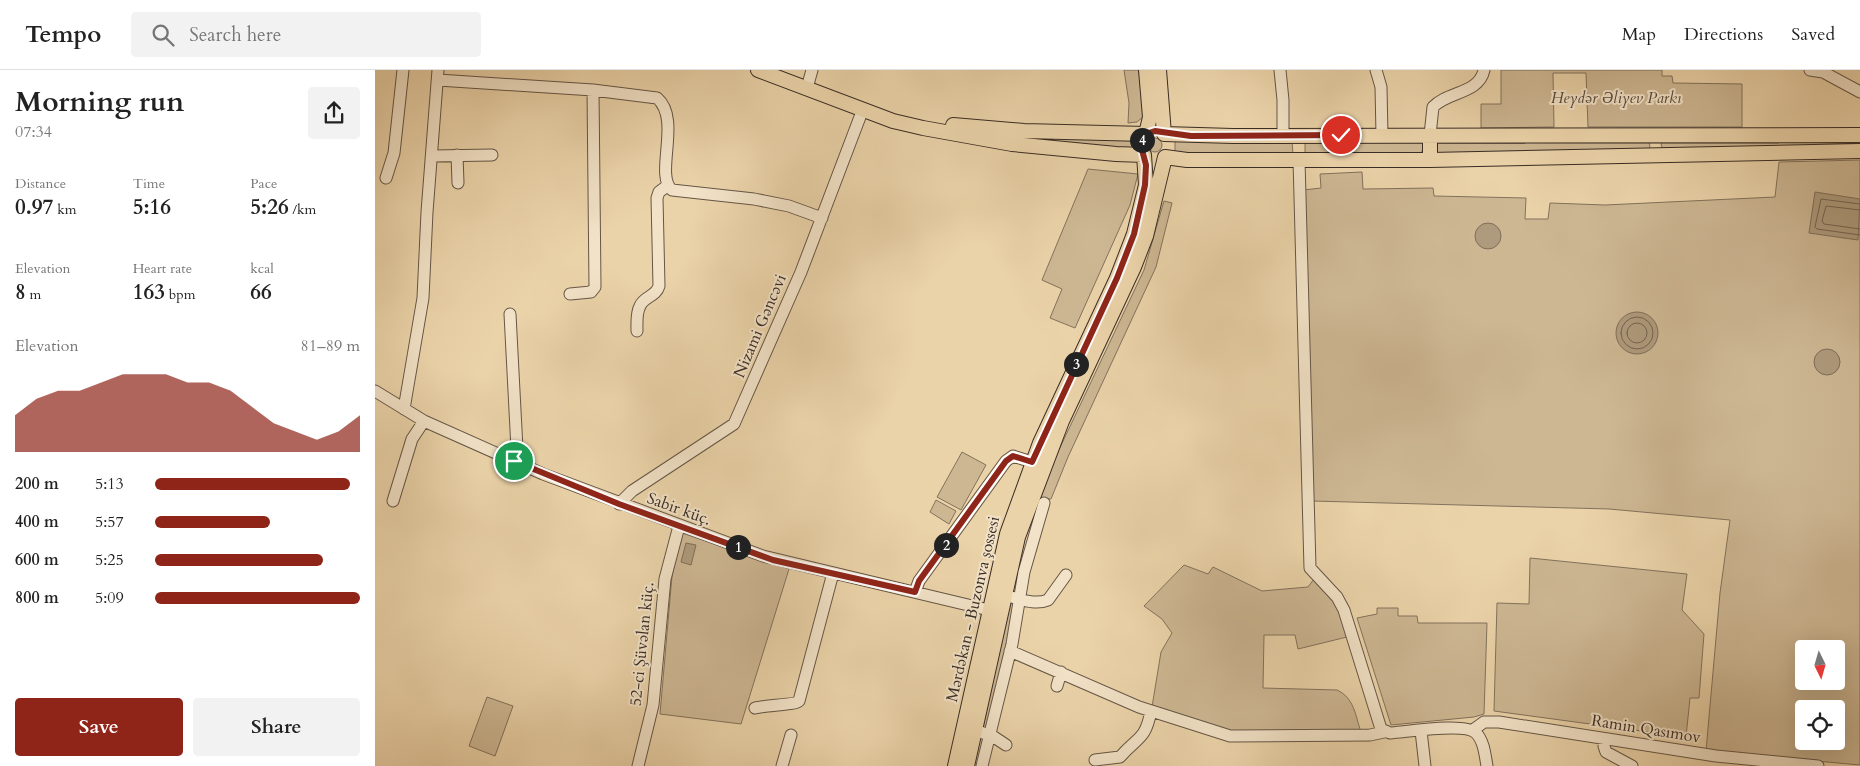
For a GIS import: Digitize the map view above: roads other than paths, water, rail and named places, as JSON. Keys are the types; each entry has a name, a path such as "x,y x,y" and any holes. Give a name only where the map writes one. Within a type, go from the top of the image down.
{"main road":[{"path":"757,70 893,121 979,139 1081,151 1144,155 1156,160 1165,157 1187,160 1431,160 1860,151"},
{"path":"1144,155 1141,146 1150,117 1146,70"},
{"path":"967,766 1004,595 1039,461 1135,266 1150,221 1165,157 1170,145 1164,134 1159,70"},
{"path":"863,109 980,128 1146,134 1155,131 1164,134 1283,136 1860,135"},
{"path":"1430,135 1431,160"},
{"path":"1655,135 1655,155"},
{"path":"1299,136 1299,160"},
{"name":"Mərdəkan - Buzonva şossesi","path":"955,766 1007,534 1134,234 1145,185 1144,155"}],"street":[{"path":"386,178 394,153 403,70"},
{"path":"807,88 813,70"},
{"path":"1279,70 1283,100 1283,136"},
{"path":"1376,70 1381,87 1383,135"},
{"path":"1430,135 1433,107 1445,97 1475,85 1482,77 1484,70"},
{"path":"1810,70 1823,72 1860,92"},
{"path":"404,409 423,298 438,75 645,95 660,101 665,110 668,136 665,177 667,186 678,192 738,197 780,204 822,218"},
{"path":"570,294 591,292 595,287 593,90"},
{"name":"Nizami Gəncəvi","path":"619,504 632,492 734,424 784,313 863,109"},
{"path":"457,155 458,183"},
{"path":"432,156 492,155"},
{"path":"1299,160 1309,564 1313,573 1332,591 1341,603 1379,725 1384,732"},
{"path":"637,331 639,308 644,300 655,294 659,286 657,198 659,192 667,186"},
{"path":"510,314 517,449 514,461"},
{"name":"Sabir küç.","path":"375,391 424,421 514,461 619,504 773,560 989,610"},
{"path":"393,501 412,439 424,421"},
{"path":"915,592 919,581 1006,461 1013,456 1039,461"},
{"path":"983,766 1010,651 1018,599 1032,539 1044,503"},
{"name":"52-ci Şüvəlan küç.","path":"638,766 651,714 664,586 679,526"},
{"path":"755,708 774,704 794,705 799,701 833,573"},
{"path":"1004,595 1036,602 1048,600 1066,575"},
{"path":"1010,651 1151,711 1235,736 1370,735 1384,732 1391,734 1457,728 1473,730 1482,742 1487,766"},
{"path":"1057,686 1061,672"},
{"path":"1095,760 1120,757 1130,745 1144,735 1151,711"},
{"name":"Ramin Qasımov","path":"1473,730 1484,722 1499,722 1716,756 1818,766"},
{"path":"975,730 991,735 1006,744"},
{"path":"1421,731 1425,766"},
{"path":"781,766 791,735"},
{"path":"1605,739 1604,746 1606,752 1632,766"}],"water":[{"path":"1815,192 1860,199 1858,240 1809,233"},
{"path":"1488,223 1497,227 1501,236 1497,245 1488,249 1479,245 1475,236 1479,227"},
{"path":"1633,312 1641,312 1652,318 1658,333 1652,348 1641,354 1633,354 1622,348 1616,337 1616,329 1622,318"},
{"path":"1827,349 1836,353 1840,362 1836,371 1827,375 1818,371 1814,362 1818,353"},
{"path":"686,543 696,545 691,565 681,562"}],"park label":[{"name":"Heydər Əliyev Parkı","path":"1616,98"}]}
